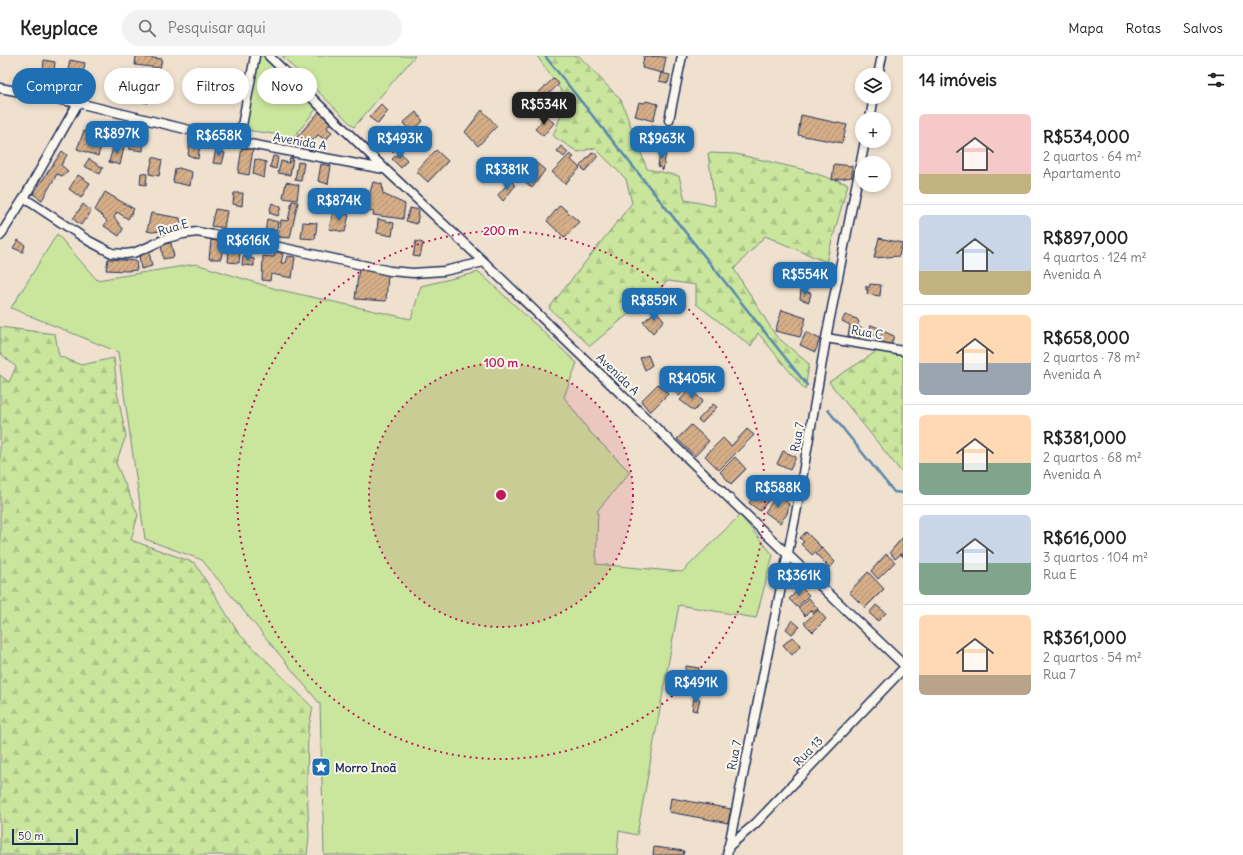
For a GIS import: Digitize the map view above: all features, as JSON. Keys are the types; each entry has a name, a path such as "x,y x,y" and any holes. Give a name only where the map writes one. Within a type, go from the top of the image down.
{"street":[{"path":"239,142 255,56"},
{"name":"Avenida A","path":"269,56 385,169 903,664"},
{"path":"669,120 682,56"},
{"path":"879,68 882,56"},
{"name":"Avenida A","path":"0,88 12,90"},
{"path":"0,236 24,198 78,104"},
{"name":"Avenida A","path":"78,104 239,142 385,169"},
{"name":"Rua 7","path":"727,851 797,508 826,338 864,148"},
{"name":"Rua E","path":"24,198 89,241 112,252 125,254 133,253 168,238 198,232 275,246 390,271 414,273 444,271 484,262"},
{"name":"Rua C","path":"826,338 903,351"},
{"name":"Rua 13","path":"727,851 756,823 903,669"}],"green space":[{"path":"259,56 263,56 275,68 257,68 257,104 313,104 317,108 294,137 246,130"},
{"path":"282,56 415,56 354,127 317,91 317,68 294,68"},
{"path":"537,56 579,56 621,100 647,169 679,176 685,200 715,206 708,153 736,154 801,169 848,184 826,262 765,236 734,269 776,336 809,364 805,390 758,333 751,346 696,304 696,285 668,281 590,346 549,308 632,203 626,179 595,148 578,152 553,136 567,99"},
{"path":"57,234 97,280 196,264 276,289 411,319 421,286 479,272 577,363 564,397 590,432 630,472 598,510 596,564 682,572 740,515 773,555 756,618 679,605 637,835 619,831 617,855 324,855 320,704 202,560 145,539 118,352 11,308"},
{"path":"0,327 55,334 59,356 81,365 114,358 117,392 126,436 116,463 138,515 131,540 195,563 239,634 313,708 308,730 307,785 309,836 307,855 0,855 0,375 9,382 16,367 0,353"},
{"path":"879,350 903,356 903,474 829,382"}],"building":[{"path":"136,56 162,59 160,68 135,65"},
{"path":"644,56 666,57 663,73 642,68"},
{"path":"44,60 55,62 54,68 43,68"},
{"path":"70,60 85,63 84,68 68,68"},
{"path":"661,73 670,75 668,83 659,81"},
{"path":"554,78 559,84 540,102 535,96"},
{"path":"646,101 658,104 653,121 635,116 639,102 645,103"},
{"path":"381,104 388,111 378,124 369,117"},
{"path":"482,110 497,126 478,146 465,132"},
{"path":"319,112 330,123 327,128 332,132 326,140 318,135 311,142 306,138 303,142 297,137"},
{"path":"416,112 423,121 412,133 403,123"},
{"path":"801,115 847,125 842,143 798,135"},
{"path":"546,116 554,123 543,136 535,129"},
{"path":"652,126 671,130 670,136 666,135 663,151 647,147"},
{"path":"399,128 406,135 393,152 386,145"},
{"path":"84,131 103,139 98,156 77,149"},
{"path":"133,134 144,136 143,151 129,149"},
{"path":"190,140 200,143 198,159 188,155"},
{"path":"114,144 124,147 120,165 109,162"},
{"path":"561,146 568,152 564,157 557,151"},
{"path":"242,147 253,149 249,175 238,173"},
{"path":"216,150 225,153 222,164 213,163"},
{"path":"436,150 448,161 428,182 416,171"},
{"path":"62,151 67,155 61,165 68,171 62,176 57,174 42,200 33,194"},
{"path":"400,152 407,160 401,168 392,159"},
{"path":"593,152 598,156 585,171 580,166"},
{"path":"660,152 666,153 663,170 658,166"},
{"path":"570,154 574,157 571,160 580,168 565,184 552,172"},
{"path":"273,156 278,157 276,169 270,167"},
{"path":"153,157 162,160 159,176 149,174"},
{"path":"290,158 293,158 290,175 278,173 281,161 289,163"},
{"path":"89,159 103,168 100,174 84,166"},
{"path":"255,159 266,162 264,178 253,174"},
{"path":"534,161 545,170 532,188 520,177"},
{"path":"298,162 304,163 301,181 295,180"},
{"path":"321,164 331,166 328,184 318,181"},
{"path":"834,164 852,166 852,177 832,180"},
{"path":"179,168 192,172 190,186 173,182 175,169"},
{"path":"141,173 147,174 146,185 140,184"},
{"path":"78,175 90,183 81,198 69,189"},
{"path":"511,180 515,186 503,201 498,195"},
{"path":"286,182 299,185 297,200 283,198"},
{"path":"373,182 382,184 383,194 405,204 403,219 373,215 374,212 353,209 354,194 369,196"},
{"path":"105,192 134,209 128,219 117,212 114,217 123,229 119,236 104,226 107,221 95,210"},
{"path":"234,193 243,193 242,206 233,204"},
{"path":"292,201 298,202 290,238 278,237 281,220 288,221"},
{"path":"272,203 281,207 278,216 269,213"},
{"path":"83,204 91,211 81,225 73,219"},
{"path":"560,205 579,222 565,238 547,221"},
{"path":"410,208 419,210 417,224 406,221"},
{"path":"215,209 227,211 224,228 211,226"},
{"path":"333,211 349,215 345,232 329,229"},
{"path":"151,213 180,218 181,223 161,231 147,231"},
{"path":"267,219 278,222 276,234 265,234"},
{"path":"378,219 394,223 392,236 377,233"},
{"path":"303,222 317,223 315,239 301,238"},
{"path":"879,238 902,243 899,256 874,258"},
{"path":"18,240 25,245 23,252 13,248"},
{"path":"211,240 223,241 221,259 209,259"},
{"path":"416,241 423,243 420,257 413,256"},
{"path":"171,243 174,257 163,259 161,244"},
{"path":"229,250 240,252 239,263 228,262"},
{"path":"275,251 283,254 281,263 285,263 287,256 295,257 292,278 271,274 270,281 262,280 263,256 274,257"},
{"path":"149,252 152,266 141,269 139,255"},
{"path":"243,256 254,259 254,266 242,265"},
{"path":"108,259 136,261 137,270 106,270"},
{"path":"359,268 388,274 386,301 355,299"},
{"path":"870,284 881,285 880,296 867,294 868,289 866,290 866,286 869,288"},
{"path":"801,290 811,293 809,302 800,299"},
{"path":"782,310 806,318 800,337 775,331"},
{"path":"656,311 664,320 653,333 643,322"},
{"path":"845,315 857,319 859,322 857,326 862,328 859,339 848,336 850,325 842,321"},
{"path":"871,325 879,328 876,336 869,334"},
{"path":"883,331 894,336 891,345 878,341"},
{"path":"806,332 820,339 815,352 800,345"},
{"path":"648,355 652,365 645,370 640,358"},
{"path":"677,378 687,388 679,396 669,386"},
{"path":"658,384 668,394 650,412 641,401"},
{"path":"690,389 703,401 694,411 680,400"},
{"path":"713,404 717,407 702,423 698,420"},
{"path":"691,425 709,441 695,456 677,439"},
{"path":"747,429 754,435 719,470 705,456 723,438 731,446"},
{"path":"783,451 796,457 790,470 777,464"},
{"path":"735,457 746,469 731,484 720,472"},
{"path":"759,489 771,497 760,511 749,503"},
{"path":"777,495 789,504 787,514 780,523 765,512"},
{"path":"806,532 821,547 812,555 801,544 804,542 800,538"},
{"path":"903,537 903,557 901,554 895,559 890,552"},
{"path":"822,548 835,562 830,568 816,554"},
{"path":"886,554 895,562 878,579 871,571"},
{"path":"868,572 884,589 865,608 849,592"},
{"path":"801,587 809,595 797,607 789,599"},
{"path":"809,598 818,609 813,613 811,610 805,616 798,608"},
{"path":"876,605 886,613 878,621 869,613"},
{"path":"818,610 826,619 813,632 804,623"},
{"path":"792,620 800,627 792,634 786,629"},
{"path":"792,637 801,645 792,655 783,645"},
{"path":"686,666 699,668 696,686 683,684"},
{"path":"713,682 721,683 720,691 712,689"},
{"path":"694,698 700,699 697,711 692,710"},
{"path":"671,798 731,809 728,823 669,812"},
{"path":"654,847 684,851 683,855 653,855"}],"waterway":[{"path":"545,56 807,385"},
{"path":"828,410 894,492 903,493"}],"place":[{"name":"Morro Inoã","path":"321,767"}]}
